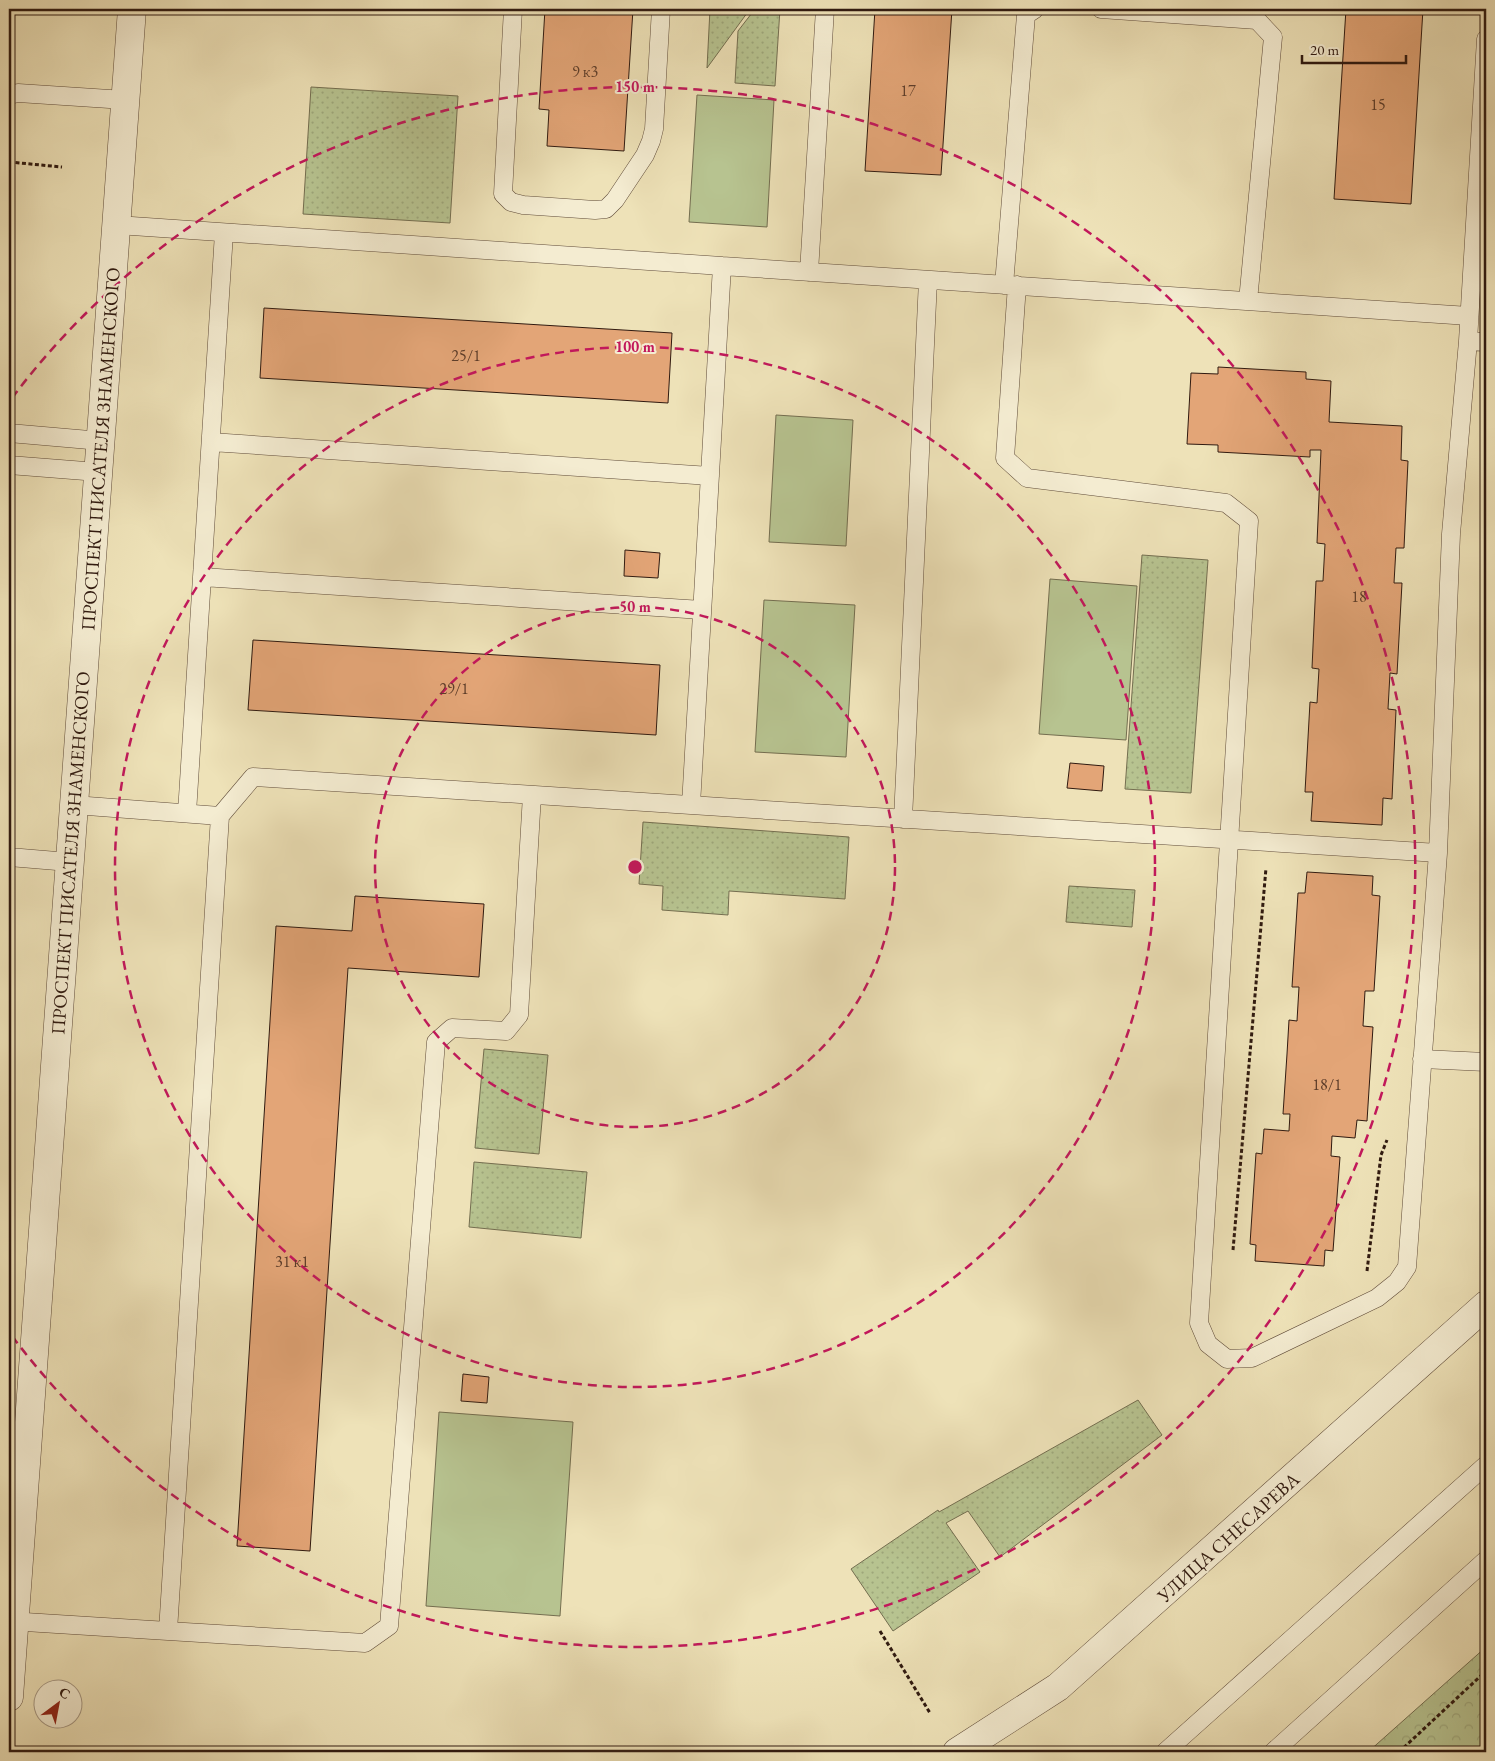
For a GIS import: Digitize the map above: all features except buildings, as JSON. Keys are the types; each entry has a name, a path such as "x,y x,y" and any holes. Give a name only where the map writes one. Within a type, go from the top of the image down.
{"street":[{"name":"ПРОСПЕКТ ПИСАТЕЛЯ ЗНАМЕНСКОГО","path":"9,1697 11,1622 70,862 132,9"},
{"name":"УЛИЦА СНЕСАРЕВА","path":"957,1752 1058,1687 1486,1305"}],"lane":[{"path":"513,9 503,194 510,202 523,205 595,210 606,209 615,200 645,154 651,141 654,130 661,9"},
{"path":"809,272 825,9"},
{"path":"1035,9 1026,14 1010,285 1005,458 1027,478 1226,502 1250,521 1199,1323 1208,1344 1227,1359 1252,1358 1377,1298 1397,1282 1407,1267 1438,853 1452,534 1468,341 1486,39"},
{"path":"1101,9 1145,10 1257,20 1273,37 1248,301"},
{"path":"9,96 18,93 125,100"},
{"path":"116,226 1469,316"},
{"path":"188,813 224,233"},
{"path":"691,805 722,266"},
{"path":"903,819 928,280"},
{"path":"1468,341 1486,342"},
{"path":"9,433 101,441"},
{"path":"211,442 710,476"},
{"path":"9,465 98,472"},
{"path":"202,577 702,610"},
{"path":"168,1631 220,816 253,777 1438,853"},
{"path":"11,1622 365,1643 389,1626 436,1042 452,1028 506,1031 519,1015 532,795"},
{"path":"74,805 220,816"},
{"path":"9,857 70,862"},
{"path":"1422,1059 1486,1062"},
{"path":"1165,1752 1486,1465"},
{"path":"1273,1752 1486,1560"}],"path":[{"path":"9,162 62,168"},
{"path":"1233,1254 1268,842"},
{"path":"1366,1279 1382,1156 1388,1139"},
{"path":"880,1631 930,1713"},
{"path":"1399,1752 1486,1671"}],"green space":[{"path":"710,9 750,9 707,68"},
{"path":"755,9 780,9 775,86 735,83 738,31"},
{"path":"311,87 458,96 450,223 303,214"},
{"path":"697,95 774,100 767,227 689,222"},
{"path":"776,415 853,420 846,546 769,542"},
{"path":"1142,555 1208,560 1191,793 1125,789"},
{"path":"1050,579 1137,586 1126,740 1039,734"},
{"path":"764,600 855,605 846,757 755,752"},
{"path":"643,822 849,837 845,899 729,891 728,915 662,910 663,886 639,884"},
{"path":"1069,886 1135,890 1132,927 1066,922"},
{"path":"484,1049 548,1055 539,1154 475,1148"},
{"path":"474,1162 587,1172 581,1238 469,1227"},
{"path":"1138,1400 1162,1435 1000,1557 968,1511 946,1523 980,1572 893,1631 851,1569 938,1510 939,1512"},
{"path":"439,1412 573,1422 560,1616 426,1606"},
{"path":"1486,1647 1486,1752 1368,1752"}]}
